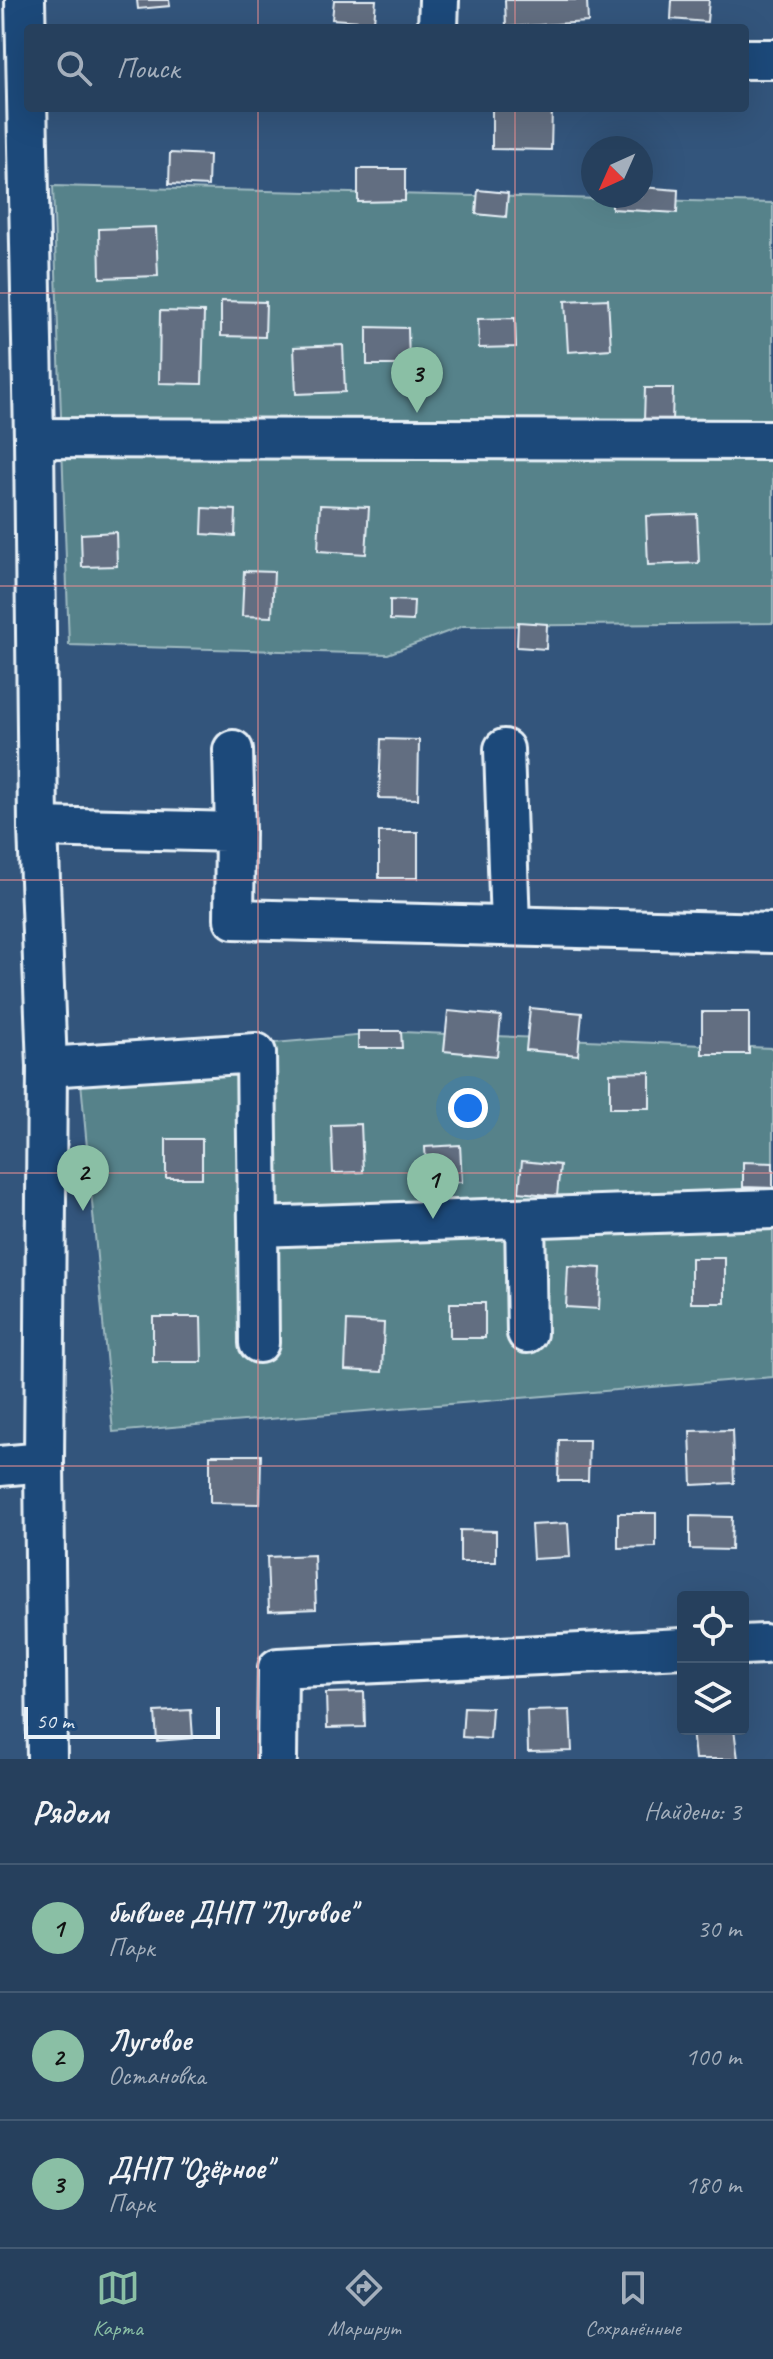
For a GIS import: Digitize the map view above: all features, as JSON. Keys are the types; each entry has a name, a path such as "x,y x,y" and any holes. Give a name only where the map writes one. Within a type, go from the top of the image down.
{"street":[{"path":"25,0 25,24"},
{"path":"438,24 439,0"},
{"path":"749,59 773,59"},
{"path":"27,112 38,827 47,1067 44,1462 47,1759"},
{"path":"34,438 773,440"},
{"path":"504,749 510,926"},
{"path":"233,750 234,919 773,933"},
{"path":"38,827 235,832"},
{"path":"47,1067 256,1053 259,1343"},
{"path":"258,1227 773,1209"},
{"path":"525,1218 527,1333"},
{"path":"0,1466 44,1462"},
{"path":"277,1759 278,1668 677,1648"}],"green space":[{"path":"53,186 581,198 581,208 653,208 653,200 773,203 773,623 463,626 388,654 69,645"},
{"path":"402,1032 773,1048 773,1377 113,1432 79,1060"}],"building":[{"path":"137,0 169,0 170,6 138,9"},
{"path":"334,0 376,0 374,22 332,19"},
{"path":"505,0 587,0 588,22 506,24"},
{"path":"672,0 709,0 707,22 671,19"},
{"path":"492,112 552,112 551,150 492,149"},
{"path":"170,153 209,155 208,186 169,184"},
{"path":"358,169 405,169 405,201 358,202"},
{"path":"653,188 678,190 677,213 612,209 653,208"},
{"path":"478,190 508,193 506,217 476,214"},
{"path":"156,227 158,276 100,278 99,229"},
{"path":"608,299 611,349 568,352 565,301"},
{"path":"221,301 266,302 265,337 221,336"},
{"path":"160,311 204,312 202,384 159,383"},
{"path":"515,318 516,347 479,348 478,319"},
{"path":"367,327 408,328 409,365 367,365"},
{"path":"343,345 345,392 296,394 294,347"},
{"path":"645,388 673,388 672,422 644,421"},
{"path":"320,505 369,507 366,554 318,551"},
{"path":"203,508 236,510 235,536 202,534"},
{"path":"697,514 699,563 648,565 646,516"},
{"path":"116,532 117,566 82,567 81,534"},
{"path":"244,571 274,572 272,617 242,616"},
{"path":"390,600 414,601 413,621 390,620"},
{"path":"518,622 547,624 546,649 517,647"},
{"path":"381,739 419,740 418,799 379,798"},
{"path":"379,832 418,832 418,878 379,878"},
{"path":"530,1008 582,1013 578,1055 526,1050"},
{"path":"448,1011 501,1016 497,1056 444,1051"},
{"path":"702,1012 749,1012 749,1054 702,1054"},
{"path":"358,1031 401,1031 402,1048 358,1048"},
{"path":"650,1072 650,1108 610,1108 610,1073"},
{"path":"361,1124 363,1172 333,1173 331,1125"},
{"path":"166,1139 202,1139 202,1178 166,1178"},
{"path":"460,1145 462,1182 427,1183 425,1147"},
{"path":"522,1161 560,1165 557,1196 519,1192"},
{"path":"743,1162 773,1163 773,1188 743,1187"},
{"path":"691,1258 725,1258 725,1303 691,1303"},
{"path":"568,1266 601,1268 599,1309 566,1307"},
{"path":"450,1303 485,1303 485,1338 450,1338"},
{"path":"153,1317 201,1317 202,1362 153,1362"},
{"path":"347,1321 384,1323 382,1372 345,1370"},
{"path":"732,1430 734,1483 692,1485 690,1431"},
{"path":"559,1440 589,1440 588,1481 558,1481"},
{"path":"210,1455 261,1455 260,1504 210,1503"},
{"path":"618,1513 656,1513 656,1547 618,1548"},
{"path":"690,1516 732,1517 731,1550 690,1549"},
{"path":"568,1523 570,1557 533,1559 531,1525"},
{"path":"460,1530 496,1531 496,1562 460,1562"},
{"path":"314,1555 316,1609 269,1611 267,1557"},
{"path":"364,1692 365,1727 327,1728 326,1693"},
{"path":"464,1707 492,1708 490,1739 462,1737"},
{"path":"191,1710 193,1738 157,1741 155,1712"},
{"path":"570,1710 572,1751 528,1752 527,1711"},
{"path":"693,1735 735,1735 738,1759 695,1759"}],"place":[{"name":"ДНП \"Озёрное\"","path":"417,413"},
{"name":"Луговое","path":"83,1211"},
{"name":"бывшее ДНП \"Луговое\"","path":"433,1219"}]}
